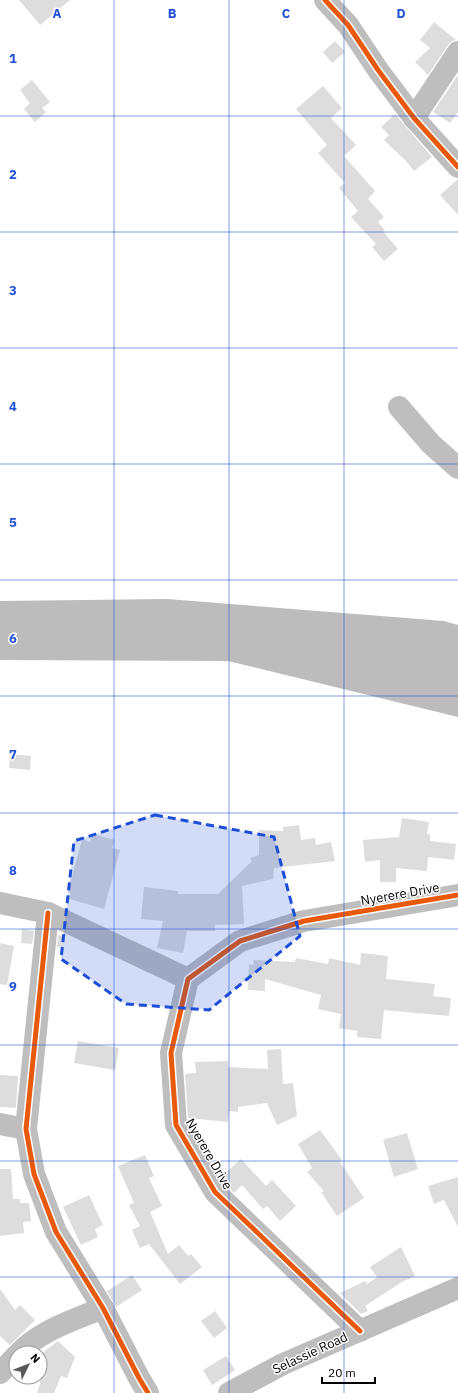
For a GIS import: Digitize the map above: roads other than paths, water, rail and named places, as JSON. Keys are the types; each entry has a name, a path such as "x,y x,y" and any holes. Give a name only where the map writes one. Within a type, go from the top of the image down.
{"street":[{"path":"325,0 348,25 378,70 414,118 458,167"},
{"path":"414,118 458,52"},
{"path":"399,407 431,444 458,468"},
{"name":"Nyerere Drive","path":"360,1331 215,1192 176,1125 172,1053 188,979 240,941 304,922 458,895"},
{"path":"0,903 48,913 188,979"},
{"path":"48,913 26,1129 34,1174 56,1232 103,1308 148,1393"},
{"path":"0,1124 26,1129"},
{"name":"Selassie Road","path":"229,1393 283,1364 458,1288"},
{"path":"27,1345 55,1328 103,1308"},
{"path":"0,1373 8,1364"}]}
